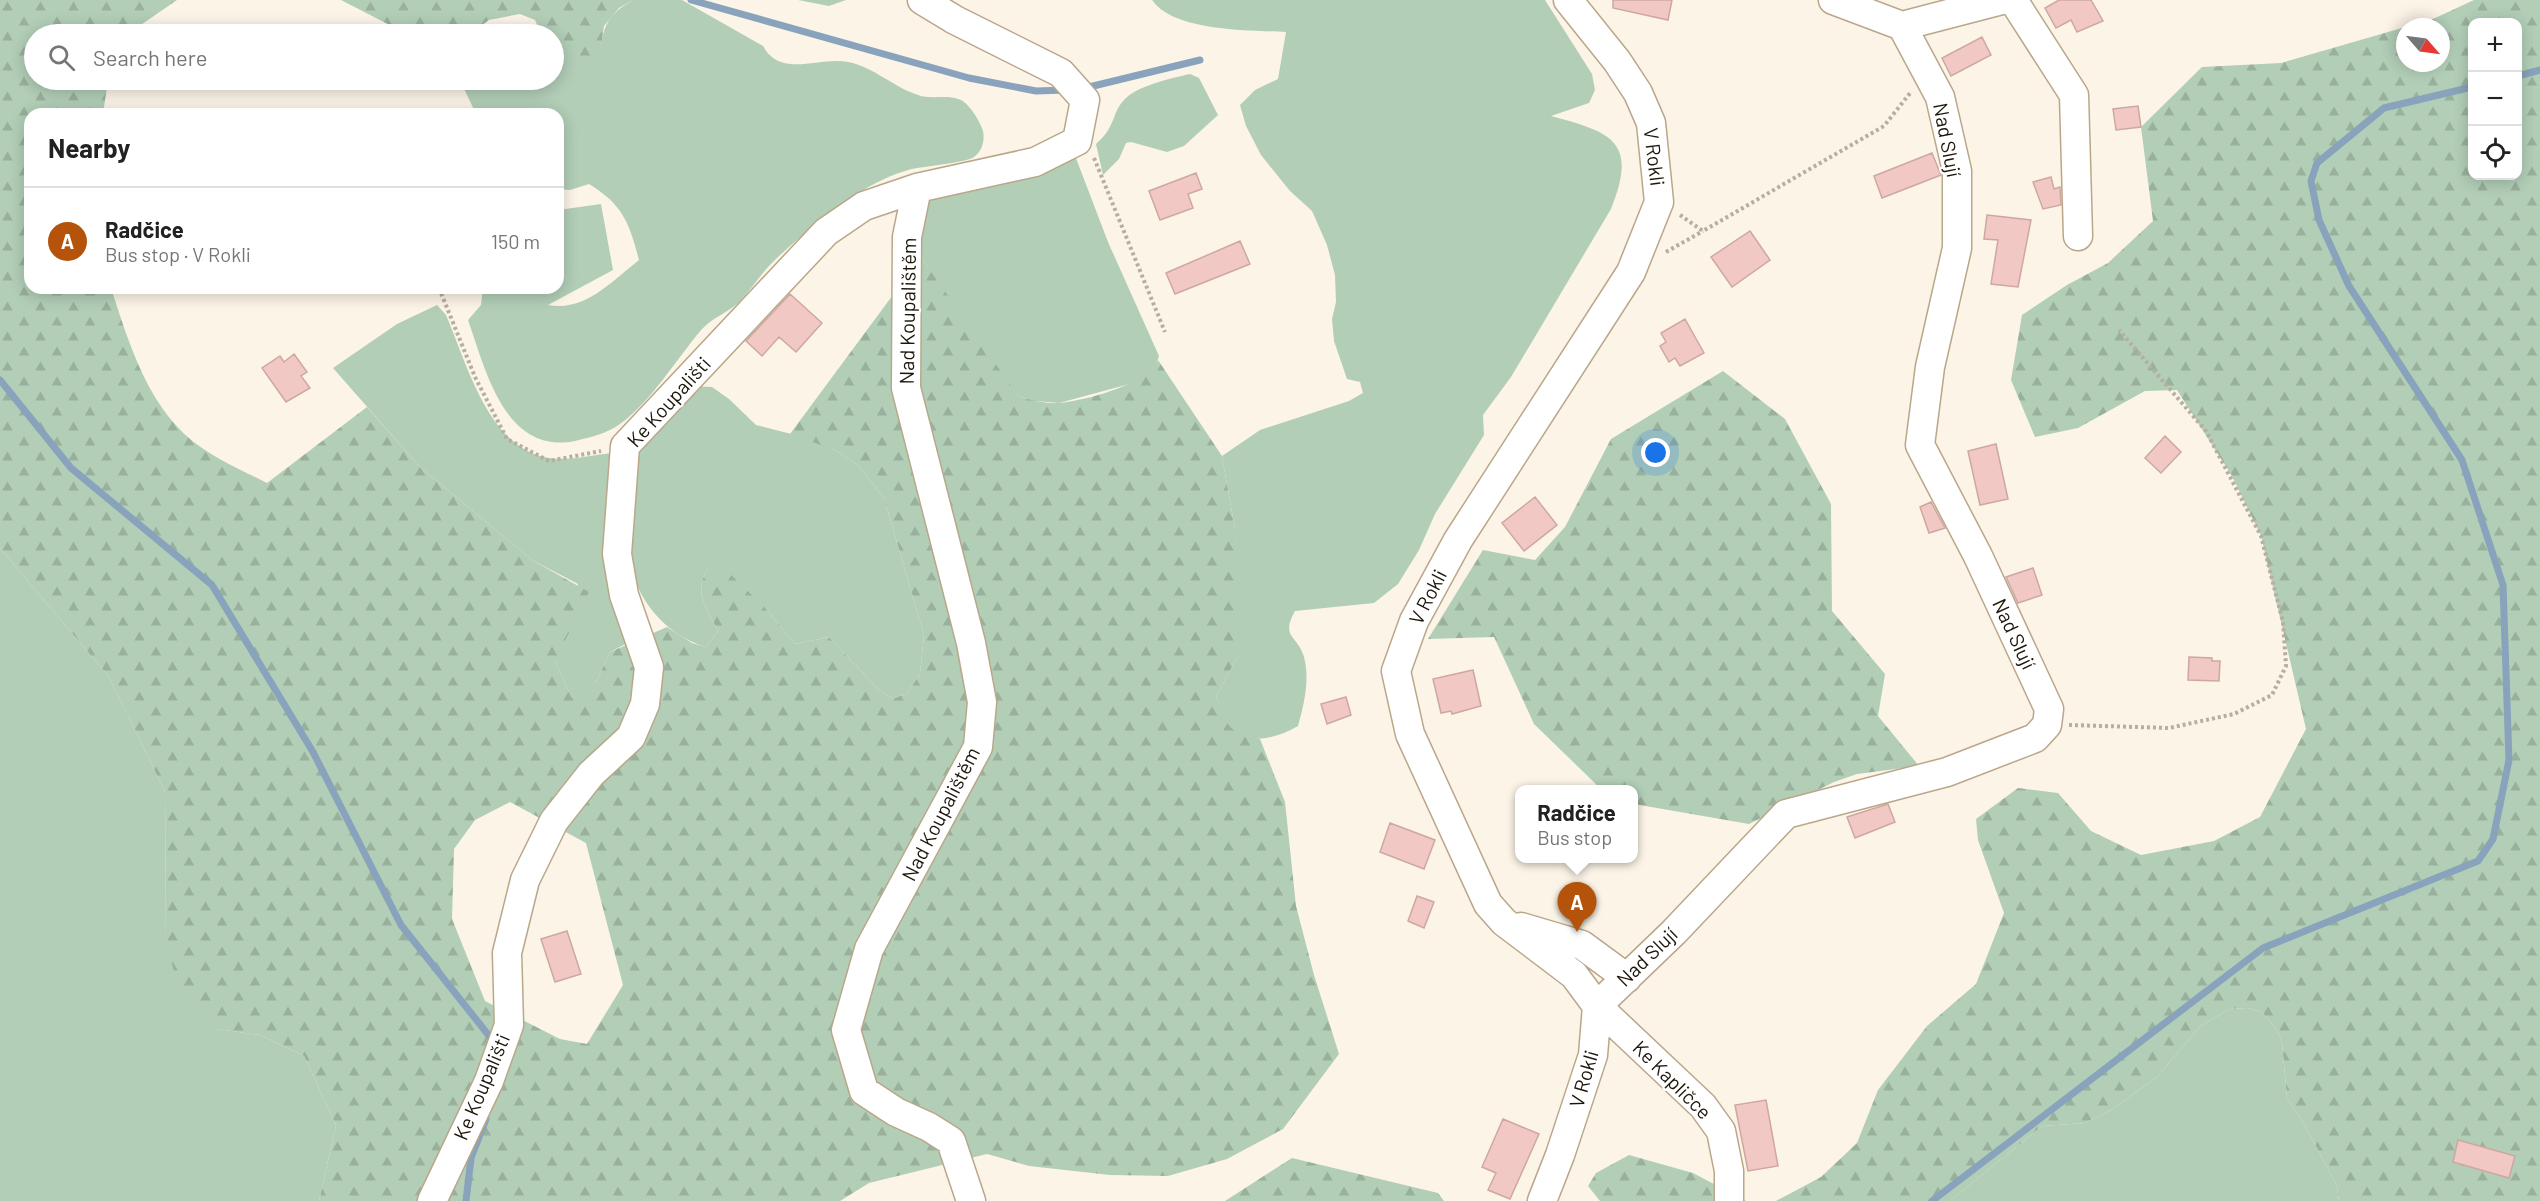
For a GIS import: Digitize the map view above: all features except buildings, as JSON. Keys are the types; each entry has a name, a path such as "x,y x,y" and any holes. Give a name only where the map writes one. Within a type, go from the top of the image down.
{"street":[{"name":"Ke Koupališti","path":"432,1201 495,1064 509,1025 507,953 525,880 554,821 591,774 631,737 645,704 650,667 624,595 617,554 625,446 826,232 864,207 917,188 1035,162 1077,141 1086,99 1061,73 955,20 922,0"},
{"name":"V Rokli","path":"1542,1201 1593,1055 1597,1006 1575,975 1504,922 1488,904 1410,734 1396,671 1414,621 1458,540 1631,272 1659,202 1651,123 1638,93 1617,61 1568,0"},
{"path":"1833,0 1902,26 2002,0"},
{"path":"2013,0 2074,96 2078,236"},
{"name":"Nad Slují","path":"1597,1006 1786,814 1947,772 2035,738 2047,725 2049,710 1978,556 1920,445 1930,367 1957,248 1957,171 1940,98 1902,26"},
{"name":"Nad Koupalištěm","path":"917,188 907,237 906,388 971,643 982,702 978,747 869,949 846,1030 864,1091 896,1112 929,1126 951,1141 971,1201"},
{"path":"1504,922 1582,945 1627,978"},
{"name":"Ke Kapličce","path":"1597,1006 1703,1106 1721,1131 1729,1171 1729,1201"}],"path":[{"path":"1659,202 1703,231 1884,126 1906,99"},
{"path":"1080,125 1165,332"},
{"path":"441,294 475,377 507,439 549,462 625,446"},
{"path":"2047,725 2169,728 2234,714 2272,695 2286,666 2283,622 2256,526 2206,431 2119,330"}],"green space":[{"path":"0,0 177,0 142,24 24,24 24,90 107,90 104,108 24,108 24,294 113,294 134,355 155,397 168,416 202,448 267,483 367,407 420,467 532,560 589,592 555,661 571,696 579,699 597,680 610,652 667,627 692,643 706,647 718,631 703,600 702,585 708,568 722,566 767,610 795,644 829,637 879,690 893,699 907,693 920,674 924,635 884,498 858,465 835,450 790,434 921,257 1018,396 1054,403 1084,399 1129,384 1152,369 1158,360 1222,456 1235,529 1240,613 1237,658 1216,696 1222,714 1230,726 1242,734 1260,739 1285,802 1296,906 1314,975 1339,1054 1283,1129 1227,1159 1168,1176 1110,1175 1029,1166 987,1154 869,1183 840,1201 319,1201 336,1125 304,1056 260,1035 217,1029 181,998 166,941 165,792 109,677 0,548","holes":["510,802 586,843 623,985 587,1044 560,1039 485,1001 452,919 454,849 475,820"]},
{"path":"341,0 633,0 619,8 604,26 601,47 590,60 564,55 564,24 537,24 535,20 520,14 489,20 484,24 388,24"},
{"path":"633,0 682,0 763,46 780,62 801,64 848,62 866,68 918,95 961,100 971,109 980,123 984,135 983,142 979,152 970,159 908,170 882,180 846,201 779,256 738,303 702,329 653,392 620,424 598,435 575,441 551,442 531,435 515,422 502,405 482,362 468,320 481,305 482,294 564,294 564,209 601,204 613,270 548,305 574,304 586,299 639,260 628,225 610,199 589,184 564,190 564,108 473,108 465,90 564,90 564,55 601,47 604,31 610,19 619,9"},
{"path":"798,0 846,0 829,6"},
{"path":"1152,0 1545,0 1592,74 1595,90 1589,103 1551,116 1603,134 1614,143 1620,153 1622,168 1611,209 1511,377 1483,415 1484,435 1435,514 1419,550 1398,584 1374,603 1295,611 1289,626 1304,657 1306,692 1298,726 1268,738 1248,738 1229,728 1221,717 1216,696 1237,658 1235,529 1222,456 1260,430 1349,401 1363,393 1360,382 1347,379 1334,341 1332,319 1336,302 1335,275 1327,245 1312,211 1290,191 1261,155 1246,126 1240,105 1255,90 1278,79 1286,32 1195,24 1177,18"},
{"path":"2474,0 2540,0 2540,1201 2339,1201 2337,1186 2303,1122 2287,1098 2282,1042 2276,1029 2262,1012 2247,1008 2230,1009 2200,1026 2157,1077 2111,1110 2085,1123 2042,1126 1950,1201 1776,1201 1821,1177 1857,1143 1878,1090 1927,1026 1976,984 2004,913 1978,840 1976,819 2018,788 2058,793 2091,831 2141,855 2214,841 2260,817 2306,729 2261,536 2232,476 2177,390 2145,391 2078,428 2035,437 2011,380 2022,315 2067,285 2108,263 2153,221 2141,127 2202,67 2281,63 2396,30 2396,72 2450,72 2450,18 2435,18"},
{"path":"1190,74 1199,78 1218,115 1184,146 1167,152 1131,142 1126,143 1119,159 1103,175 1096,144 1107,132 1124,100 1145,87"},
{"path":"1074,153 1108,242 1159,356 1154,370 1137,382 1059,403 1035,401 1018,396 1005,381 921,257 917,239 927,200"},
{"path":"437,305 446,315 482,401 510,439 528,451 549,458 573,458 613,453 635,639 610,652 597,680 579,700 571,696 555,661 578,584 532,560 420,467 333,368 397,324"},
{"path":"1723,371 1785,419 1831,504 1832,611 1885,674 1878,716 1919,766 1857,774 1834,782 1749,824 1638,805 1638,785 1597,785 1534,724 1494,637 1428,639 1483,550 1535,560 1565,527 1611,439"},
{"path":"691,386 712,387 729,399 756,425 807,438 835,450 858,465 884,498 924,635 920,674 907,693 893,699 879,690 829,637 795,644 767,610 708,568 701,593 718,631 706,647 678,634 649,606 637,585 630,553 628,517 632,471 647,430"},
{"path":"0,548 109,677 165,792 166,941 218,1029 260,1035 304,1056 336,1125 319,1201 0,1201"},
{"path":"2247,1008 2262,1012 2276,1029 2282,1042 2287,1098 2303,1122 2337,1186 2339,1201 1950,1201 2042,1126 2085,1123 2111,1110 2157,1077 2200,1026 2230,1009"},
{"path":"1629,1155 1693,1173 1746,1201 1600,1201 1588,1186 1596,1173"},
{"path":"1292,1158 1438,1193 1444,1201 1225,1201"}],"waterway":[{"path":"691,0 969,78 1036,91 1066,90"},
{"path":"1085,88 1200,60"},
{"path":"2522,75 2540,70"},
{"path":"1932,1201 2263,948 2478,861 2493,839 2509,760 2503,585 2462,460 2349,286 2319,220 2311,181 2317,163 2384,108 2468,88"},
{"path":"0,380 71,468 212,585 313,752 401,925 494,1042"},
{"path":"466,1201 471,1158 486,1119"}],"place":[{"name":"Radčice","path":"1577,932"}]}
